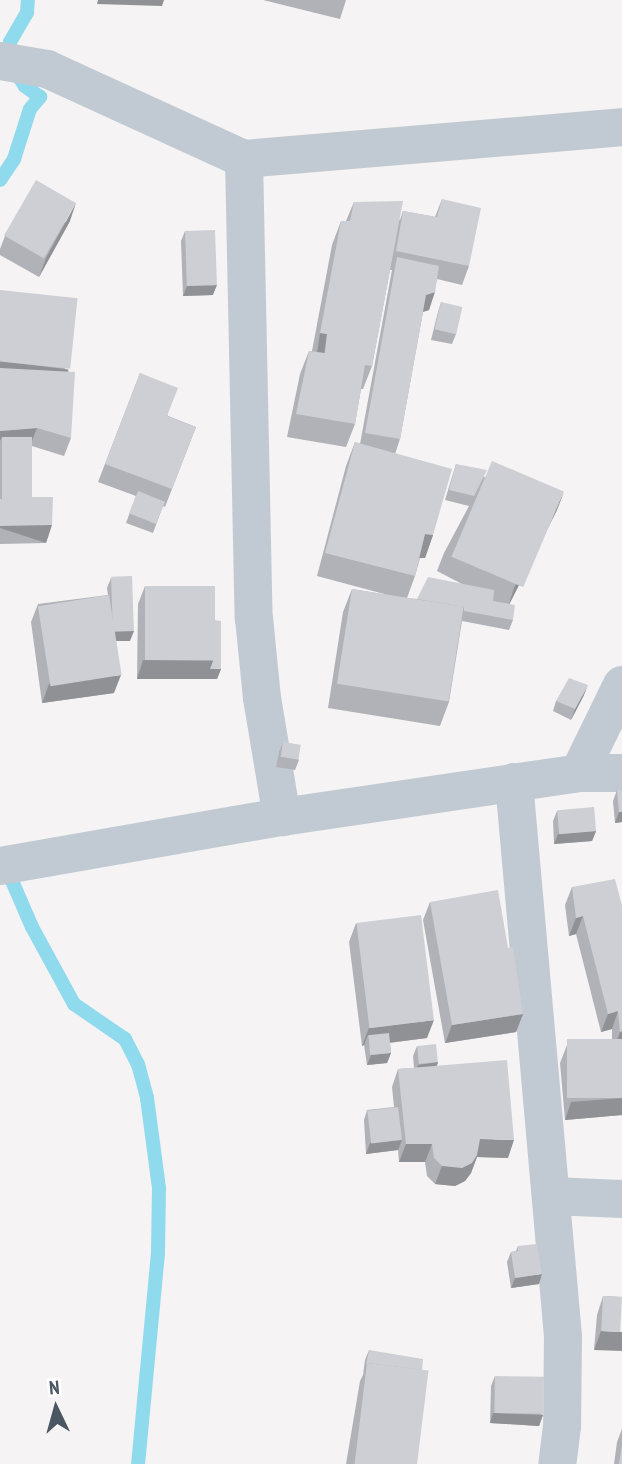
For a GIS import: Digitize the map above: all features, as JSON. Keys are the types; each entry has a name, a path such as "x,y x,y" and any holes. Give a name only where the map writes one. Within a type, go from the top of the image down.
{"street":[{"path":"0,61 47,69 244,159 622,127"},
{"path":"244,159 254,618 262,698 282,817"},
{"path":"579,773 622,685"},
{"path":"0,866 282,817 514,782 579,773 622,773"},
{"path":"514,782 563,1337 562,1426 557,1464"},
{"path":"551,1196 622,1199"}],"building":[{"path":"36,180 76,203 44,258 4,235"},
{"path":"442,199 481,208 469,266 396,251 403,211 437,217"},
{"path":"403,201 372,366 365,365 355,424 296,414 309,351 325,353 327,334 320,333 341,221 350,221 354,202"},
{"path":"215,230 217,285 187,286 185,231"},
{"path":"397,257 439,266 435,292 426,295 400,439 365,433"},
{"path":"0,290 78,298 70,369 0,361"},
{"path":"441,302 462,307 456,334 435,329"},
{"path":"0,368 75,372 71,438 37,428 0,431"},
{"path":"140,373 178,388 167,416 196,427 172,489 105,464"},
{"path":"2,437 32,437 32,497 53,497 52,525 0,526"},
{"path":"355,442 452,469 433,535 425,534 415,576 325,553"},
{"path":"492,461 564,491 523,587 451,557"},
{"path":"456,464 487,470 474,496 449,490"},
{"path":"138,491 165,502 156,524 129,513"},
{"path":"132,576 134,631 113,632 111,577"},
{"path":"428,577 494,590 493,601 515,605 513,620 464,611 464,607 417,599"},
{"path":"145,586 215,586 215,660 145,660"},
{"path":"352,589 464,607 449,701 337,684"},
{"path":"109,595 122,675 51,686 38,606"},
{"path":"214,620 221,621 221,669 210,669 213,661"},
{"path":"569,678 588,685 575,709 556,701"},
{"path":"283,742 301,745 298,760 281,757"},
{"path":"617,790 622,790 622,812 619,812"},
{"path":"594,807 596,831 559,834 557,810"},
{"path":"615,879 622,906 620,1032 618,1011 608,1014 583,916 576,918 572,887"},
{"path":"498,890 508,948 513,947 523,1014 452,1025 430,902"},
{"path":"421,915 434,1020 369,1028 356,923"},
{"path":"389,1033 391,1053 370,1055 368,1035"},
{"path":"567,1039 622,1039 622,1098 567,1098"},
{"path":"436,1044 438,1062 419,1064 417,1046"},
{"path":"507,1060 514,1140 480,1139 477,1155 472,1163 462,1168 442,1166 434,1158 432,1144 406,1144 398,1069"},
{"path":"398,1107 402,1140 371,1144 367,1111"},
{"path":"537,1244 542,1274 515,1278 511,1252 518,1251 518,1246"},
{"path":"603,1296 622,1297 620,1332 601,1331"},
{"path":"369,1350 423,1359 422,1370 366,1365"},
{"path":"367,1363 429,1371 417,1464 355,1464"},
{"path":"495,1376 544,1377 543,1414 494,1413"}],"waterway":[{"path":"0,180 14,159 30,109 40,97 25,86 10,64 10,42 27,13 28,0"},
{"path":"6,867 32,927 74,1004 125,1039 138,1064 147,1098 159,1188 158,1253 138,1464"}]}
